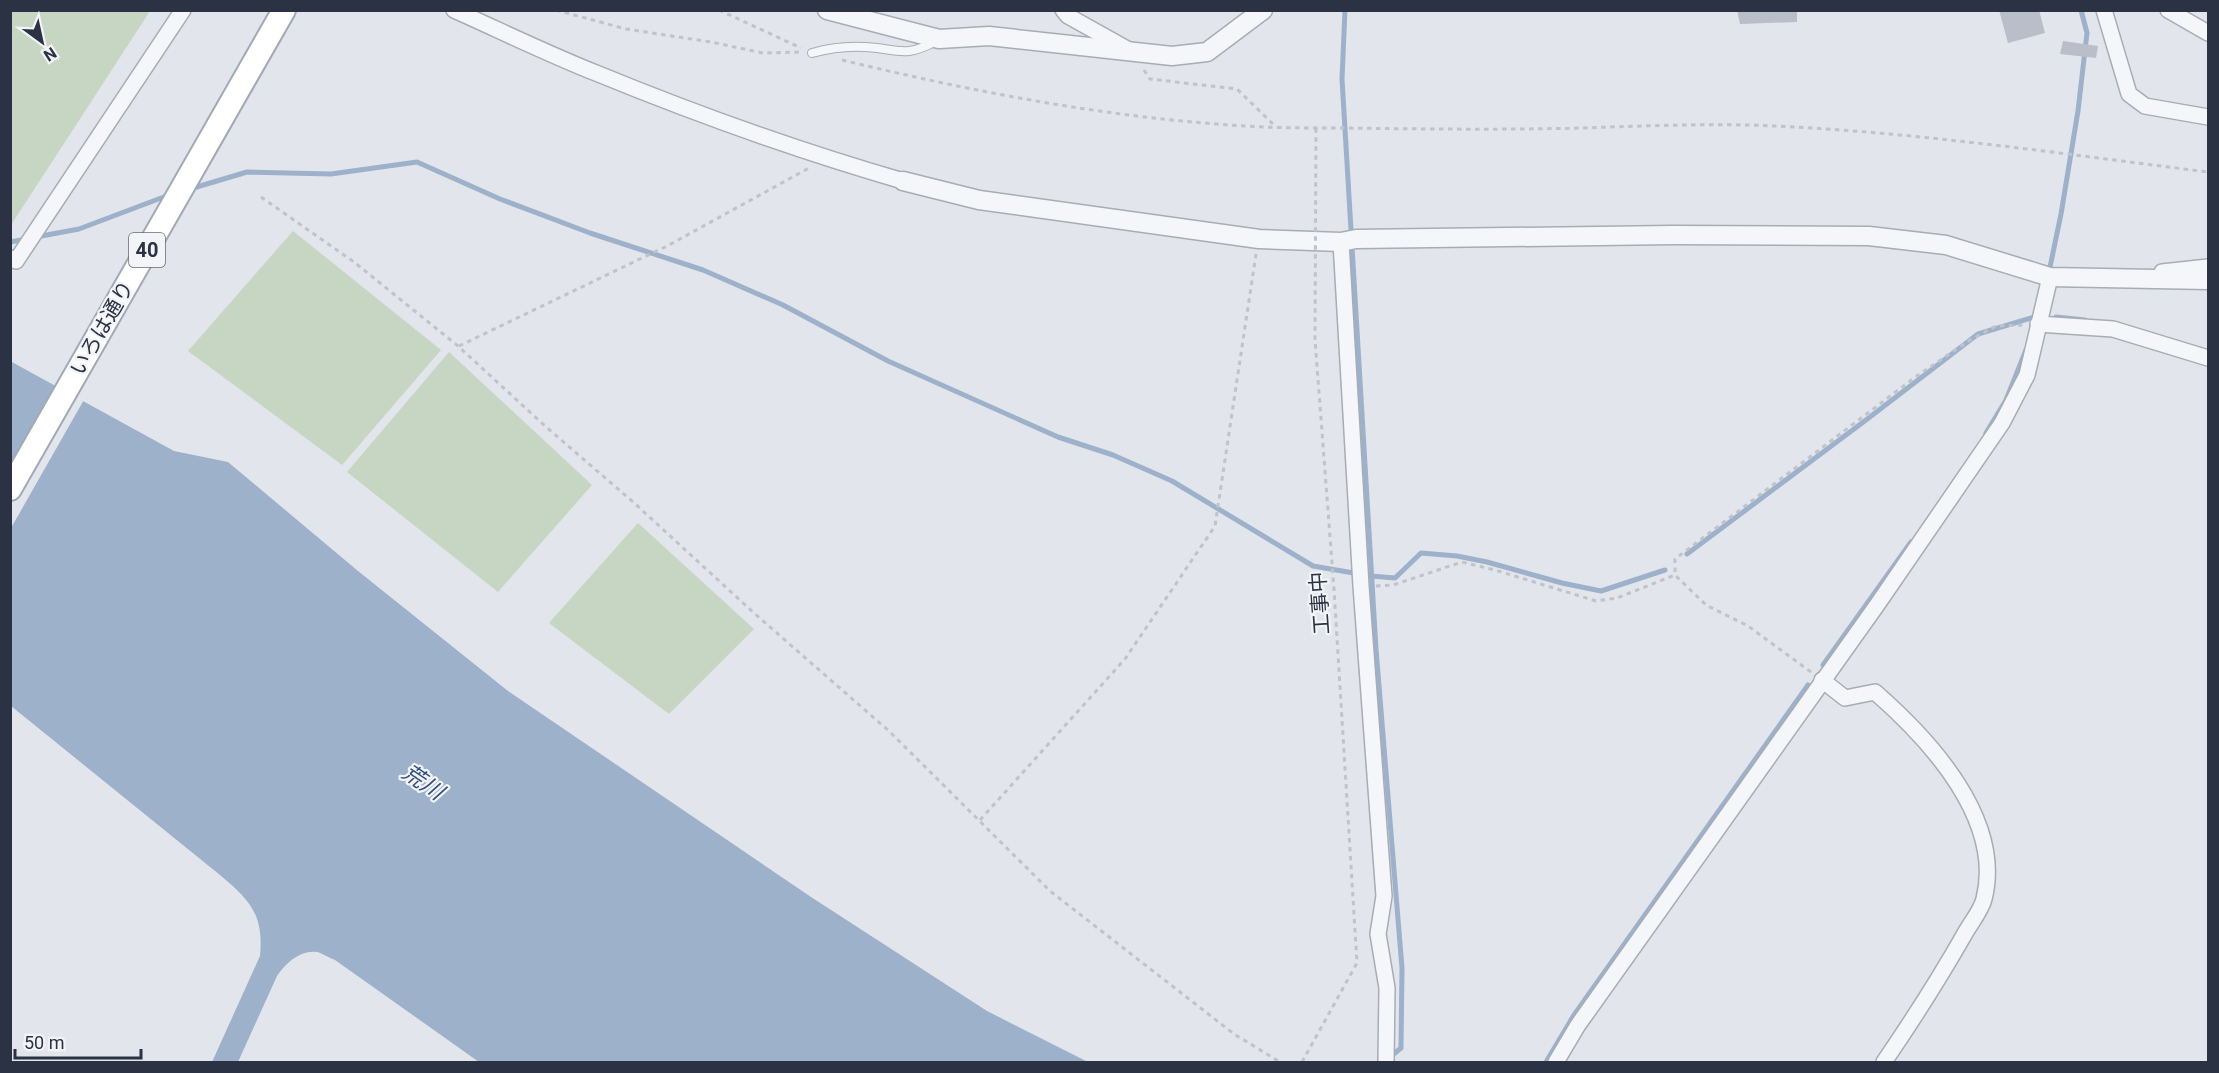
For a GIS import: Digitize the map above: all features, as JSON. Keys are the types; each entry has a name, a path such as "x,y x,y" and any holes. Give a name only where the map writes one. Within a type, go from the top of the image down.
{"main road":[{"name":"いろは通り","path":"10,489 284,10"}],"street":[{"path":"10,258 16,261 183,10"},
{"path":"454,10 596,73 826,158 979,200 1258,239 1346,241 1673,235 1869,236 1946,245 2044,275 2208,280"},
{"path":"827,10 939,39 989,36 1172,56 1207,52 1263,10"},
{"path":"1062,10 1068,16 1130,51"},
{"path":"2104,10 2129,94 2145,105 2208,117"},
{"path":"2168,10 2208,33"},
{"path":"1346,241 1361,585 1383,896 1378,934 1386,988 1386,1055"},
{"path":"2096,278 2208,267"},
{"path":"1556,1062 1578,1025 1877,605 2002,423 2027,375 2033,324 2044,275"},
{"path":"2033,324 2113,329 2208,358"},
{"path":"1822,680 1845,698 1875,692 1899,712 1940,759 1967,801 1982,829 1988,859 1984,900 1942,974 1884,1062"}],"lane":[{"path":"812,53 837,47 919,51 939,39"}],"path":[{"path":"556,10 626,29 711,42 763,53 812,53"},
{"path":"719,10 812,53 1017,99 1129,116 1276,128 1492,129 1746,125 1933,137 2208,172"},
{"path":"1130,51 1150,79 1237,89 1276,128"},
{"name":"工事中","path":"1302,1062 1357,963 1316,340 1316,128"},
{"path":"458,346 665,247 826,158"},
{"path":"261,197 354,262 458,346 545,426 632,501 754,614 889,731 1050,891 1233,1034 1280,1062"},
{"path":"980,820 1125,659 1215,526 1258,239"},
{"path":"1822,680 1748,626 1706,605 1675,575 1675,559 1914,378 1970,340 1996,326 2033,324"},
{"path":"1384,586 1462,562 1596,602 1617,598 1675,575"}],"green space":[{"path":"10,11 150,11 11,225"},
{"path":"293,231 441,350 342,465 188,351"},
{"path":"449,352 592,485 498,592 347,472"},
{"path":"638,523 754,629 669,714 549,623"}],"water":[{"name":"荒川","path":"10,361 174,451 228,462 358,571 508,691 811,897 987,1011 1088,1062 479,1062 335,960 311,952 294,958 277,976 238,1062 212,1062 260,956 260,930 253,910 239,892 220,875 11,706"}],"pier":[{"path":"58,383 85,398 11,528 11,467"}],"building":[{"path":"1737,10 1797,10 1797,22 1740,24"},
{"path":"1999,10 2039,10 2045,33 2008,43"},
{"path":"2063,41 2098,46 2096,58 2060,54"}],"waterway":[{"path":"1345,10 1342,79 1376,649 1402,968 1401,1048 1390,1057"},
{"path":"2049,272 2078,111 2087,33 2081,10"},
{"path":"190,189 247,172 331,174 417,162 500,199 590,233 703,270 783,305 888,361 1058,437 1113,455 1172,481 1313,566 1395,578 1421,553 1457,556 1601,591 1665,570"},
{"path":"36,237 79,229 169,195"},
{"path":"10,242 27,239"},
{"path":"1687,554 1978,334 2038,316"},
{"path":"2056,317 2085,320"},
{"path":"1986,433 2006,400 2026,350"},
{"path":"1823,665 1911,542"},
{"path":"1546,1062 1574,1015 1808,685"}]}
